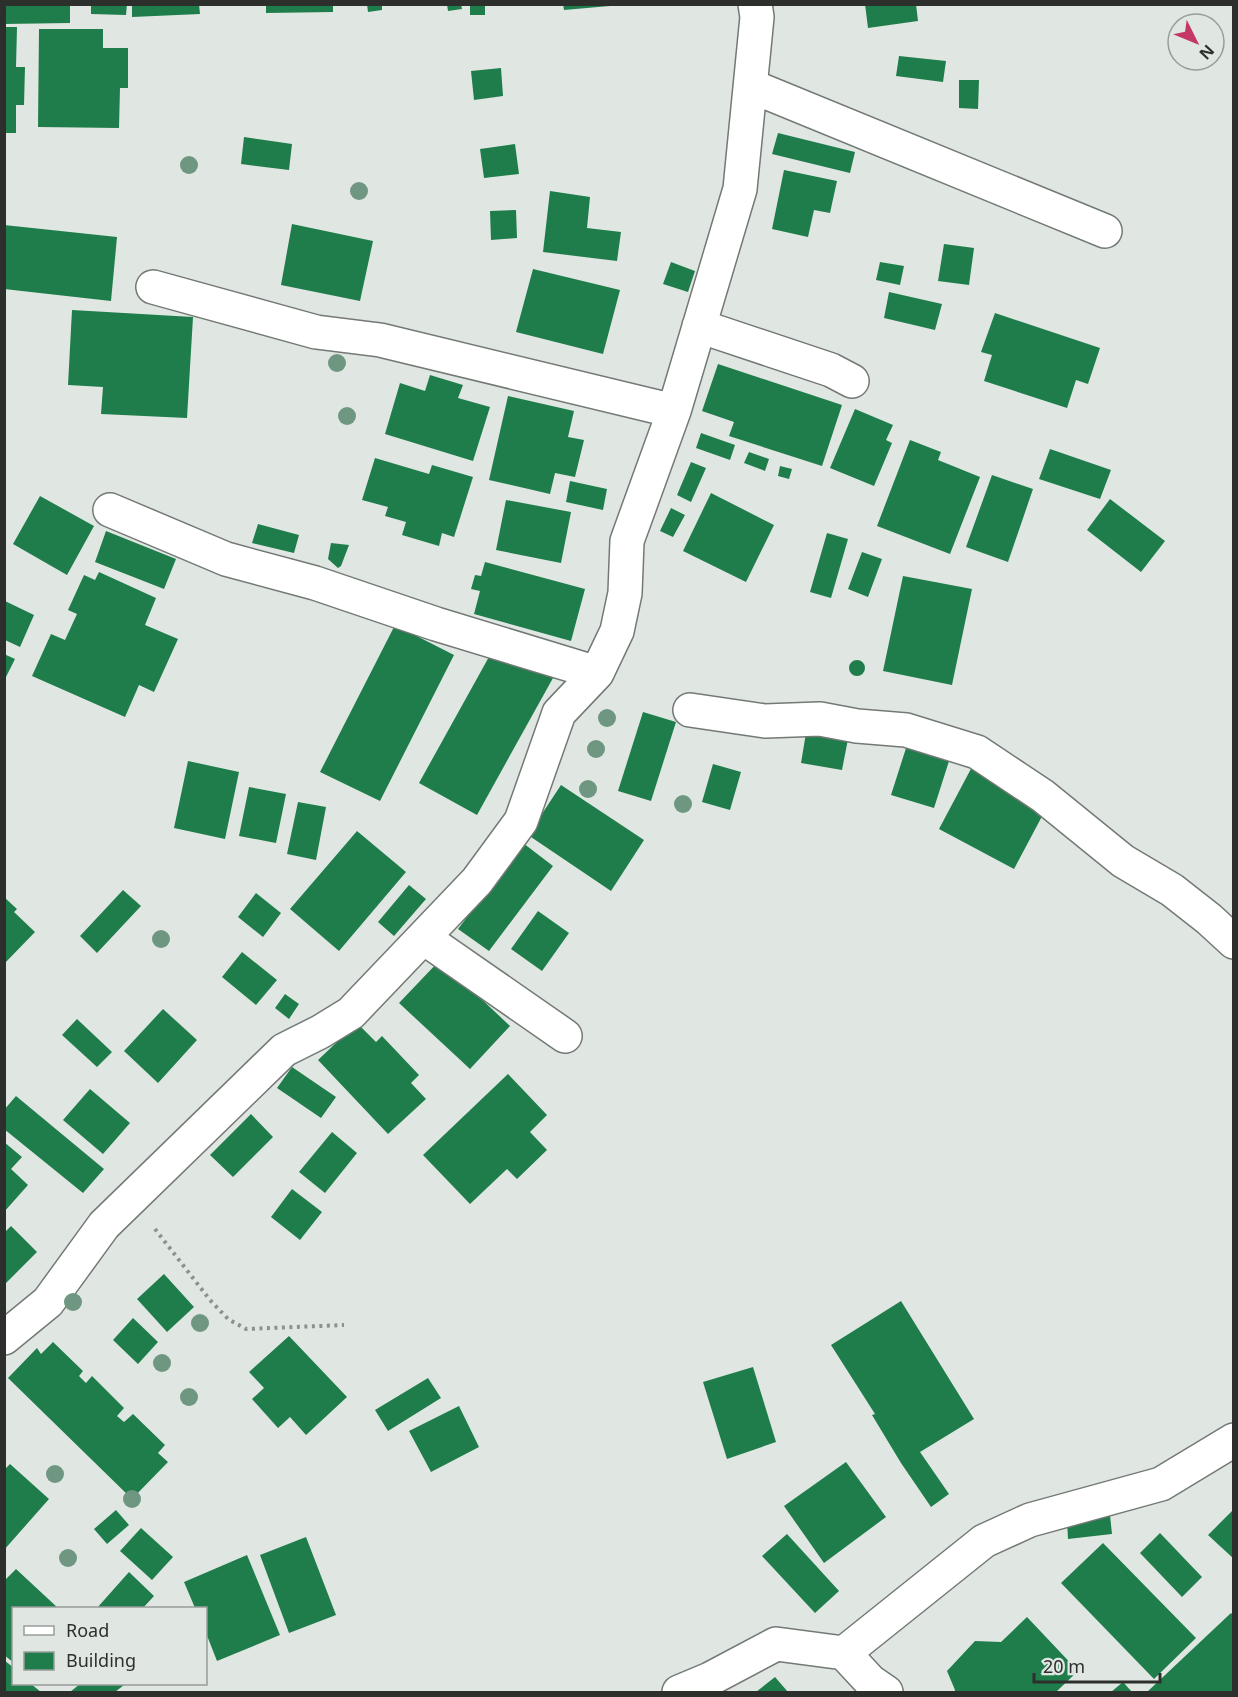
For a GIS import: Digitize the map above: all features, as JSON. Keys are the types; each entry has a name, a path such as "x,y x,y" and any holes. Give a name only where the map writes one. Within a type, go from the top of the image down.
{"street":[{"path":"4,1338 48,1302 104,1225 284,1050 351,1013 477,882 521,821 559,713 597,673 617,631 625,593 627,541 674,411 740,189 757,17 755,4"},
{"path":"751,86 1105,231"},
{"path":"153,287 316,332 380,340 674,411"},
{"path":"699,326 831,370 852,381"},
{"path":"110,510 226,559 315,583 436,624 597,673"},
{"path":"690,710 765,721 820,719 857,726 906,730 978,752 1043,796 1123,861 1172,890 1209,919 1233,942"},
{"path":"424,938 565,1036"},
{"path":"844,1653 984,1540 1030,1520 1161,1484 1233,1440"},
{"path":"679,1692 710,1679 776,1644 844,1653 870,1681 886,1692"}],"path":[{"path":"128,1201 164,1239 190,1275 228,1319 246,1329 344,1325"}],"building":[{"path":"4,4 70,4 70,23 4,24"},
{"path":"91,4 127,4 126,15 91,14"},
{"path":"132,4 199,4 200,14 132,17"},
{"path":"266,4 333,4 333,12 266,13"},
{"path":"367,4 382,4 382,10 368,12"},
{"path":"447,4 461,4 462,9 448,11"},
{"path":"470,4 485,4 485,15 470,15"},
{"path":"563,4 610,4 610,6 564,10"},
{"path":"865,4 916,4 918,21 868,28"},
{"path":"4,27 17,27 16,67 25,67 24,105 16,105 16,133 4,133"},
{"path":"39,29 103,29 103,48 128,48 128,88 120,88 119,128 38,127"},
{"path":"899,56 946,61 943,82 896,76"},
{"path":"501,68 503,96 474,100 471,71"},
{"path":"959,80 979,80 978,109 959,108"},
{"path":"778,133 855,152 850,173 772,154"},
{"path":"244,137 292,144 289,170 241,164"},
{"path":"515,144 519,174 484,178 480,149"},
{"path":"784,170 837,181 830,213 814,210 808,237 772,229"},
{"path":"550,191 590,197 587,228 621,232 617,261 543,252"},
{"path":"516,210 517,238 491,240 490,211"},
{"path":"292,224 373,241 360,301 281,285"},
{"path":"4,225 117,237 111,301 4,289"},
{"path":"944,244 974,248 969,285 938,281"},
{"path":"671,262 695,271 688,292 663,284"},
{"path":"880,262 904,266 900,285 876,280"},
{"path":"533,269 620,290 603,354 516,332"},
{"path":"889,292 942,304 935,330 884,318"},
{"path":"72,310 193,317 187,418 101,414 103,387 68,385"},
{"path":"995,313 1100,348 1088,384 1076,380 1067,408 984,381 992,355 981,352"},
{"path":"718,364 842,405 822,466 729,436 734,422 702,411"},
{"path":"430,375 463,385 458,398 490,407 473,461 385,434 400,383 425,391"},
{"path":"508,396 574,411 568,437 584,440 575,477 555,473 550,494 489,480"},
{"path":"855,409 893,425 886,440 892,443 874,486 830,468"},
{"path":"701,433 735,445 730,460 696,448"},
{"path":"910,440 941,452 938,460 980,477 950,554 877,526"},
{"path":"1050,449 1111,470 1100,499 1039,479"},
{"path":"749,452 769,459 765,471 744,463"},
{"path":"375,458 429,474 432,465 473,477 454,537 442,533 439,546 402,535 406,522 385,516 388,507 362,500"},
{"path":"691,462 706,468 691,502 677,495"},
{"path":"780,466 792,469 789,479 778,476"},
{"path":"992,475 1033,489 1008,562 966,547"},
{"path":"570,481 607,489 603,510 566,502"},
{"path":"711,493 774,525 746,582 683,551"},
{"path":"40,496 94,526 67,575 13,544"},
{"path":"1110,499 1165,541 1141,572 1087,530"},
{"path":"506,500 571,512 561,563 496,550"},
{"path":"671,508 685,515 673,537 660,531"},
{"path":"258,524 299,535 294,553 252,543"},
{"path":"106,531 176,559 164,589 95,562"},
{"path":"827,533 848,539 831,598 810,592"},
{"path":"331,543 349,545 341,566 338,568 328,559"},
{"path":"862,552 882,559 868,597 848,589"},
{"path":"485,562 585,589 571,641 474,614 480,591 471,589 475,575 481,576"},
{"path":"99,572 156,598 145,625 178,639 154,692 139,685 125,717 32,676 51,634 65,640 77,614 68,610 84,575 95,580"},
{"path":"903,576 972,589 952,685 883,671"},
{"path":"5,601 34,615 20,647 5,640"},
{"path":"395,625 454,655 380,801 320,772"},
{"path":"495,646 553,678 477,815 419,783"},
{"path":"4,654 15,659 4,681"},
{"path":"857,660 863,662 865,668 863,674 857,676 851,674 849,668 851,662"},
{"path":"643,712 676,722 651,801 618,791"},
{"path":"807,727 849,734 842,770 801,763"},
{"path":"907,745 950,758 934,808 891,795"},
{"path":"188,761 239,772 225,839 174,828"},
{"path":"713,764 741,772 730,810 702,802"},
{"path":"973,765 1048,805 1014,869 939,829"},
{"path":"561,785 644,840 611,891 528,835"},
{"path":"249,787 286,794 276,843 239,836"},
{"path":"298,802 326,807 316,860 287,854"},
{"path":"357,831 406,872 339,951 290,909"},
{"path":"523,843 553,866 489,951 458,929"},
{"path":"409,885 426,899 394,936 378,922"},
{"path":"123,890 141,906 97,953 80,936"},
{"path":"256,893 281,913 263,937 238,917"},
{"path":"4,897 17,909 14,912 35,932 4,964"},
{"path":"538,911 569,933 542,971 511,949"},
{"path":"242,952 277,980 256,1005 222,977"},
{"path":"440,960 510,1026 470,1069 399,1003"},
{"path":"285,994 299,1004 289,1019 275,1008"},
{"path":"163,1009 197,1040 158,1083 124,1051"},
{"path":"77,1019 112,1052 97,1067 62,1035"},
{"path":"357,1023 376,1042 382,1036 419,1075 411,1083 426,1099 388,1134 318,1060"},
{"path":"292,1067 336,1097 321,1118 277,1088"},
{"path":"508,1074 547,1115 530,1132 547,1150 517,1179 507,1169 470,1204 423,1155"},
{"path":"90,1089 130,1123 103,1154 63,1120"},
{"path":"16,1096 104,1169 83,1193 4,1129 4,1110"},
{"path":"251,1114 273,1137 233,1177 210,1155"},
{"path":"332,1132 357,1153 325,1193 299,1172"},
{"path":"4,1142 22,1157 11,1169 28,1185 4,1212"},
{"path":"292,1189 322,1212 300,1240 271,1217"},
{"path":"11,1226 37,1252 6,1283 4,1281 4,1233"},
{"path":"164,1274 194,1307 167,1332 137,1299"},
{"path":"901,1301 974,1419 920,1452 949,1494 931,1507 901,1463 872,1415 875,1414 831,1345"},
{"path":"133,1318 158,1342 138,1364 113,1340"},
{"path":"289,1336 347,1397 306,1435 290,1417 278,1428 252,1399 264,1388 249,1372"},
{"path":"53,1342 83,1371 79,1376 86,1383 92,1376 124,1408 117,1416 124,1422 133,1414 165,1445 158,1453 168,1462 132,1499 8,1378 37,1348 41,1354"},
{"path":"753,1367 776,1442 727,1459 703,1382"},
{"path":"428,1378 441,1398 388,1431 375,1410"},
{"path":"459,1406 479,1447 431,1472 409,1431"},
{"path":"846,1462 886,1517 824,1563 784,1506"},
{"path":"10,1464 49,1499 4,1550 4,1470"},
{"path":"1234,1509 1234,1559 1208,1535"},
{"path":"116,1510 129,1525 107,1544 94,1529"},
{"path":"1110,1515 1112,1534 1068,1539 1067,1520"},
{"path":"141,1528 173,1557 152,1580 120,1551"},
{"path":"1160,1533 1202,1577 1182,1597 1140,1553"},
{"path":"787,1534 839,1591 815,1613 762,1556"},
{"path":"306,1537 336,1615 289,1633 260,1555"},
{"path":"1103,1543 1196,1638 1154,1679 1061,1583"},
{"path":"247,1555 280,1635 217,1661 207,1636 207,1607 195,1607 184,1582"},
{"path":"16,1569 57,1607 12,1607 12,1661 4,1655 4,1581"},
{"path":"129,1572 154,1596 144,1607 98,1607"},
{"path":"1231,1613 1234,1616 1234,1692 1147,1692"},
{"path":"1027,1617 1078,1671 1056,1692 954,1692 947,1671 975,1641 1001,1642"},
{"path":"4,1660 12,1666 12,1685 32,1685 41,1692 4,1692"},
{"path":"775,1677 788,1692 756,1692"},
{"path":"1123,1682 1132,1692 1111,1692"},
{"path":"79,1685 124,1685 115,1692 70,1692"}]}
